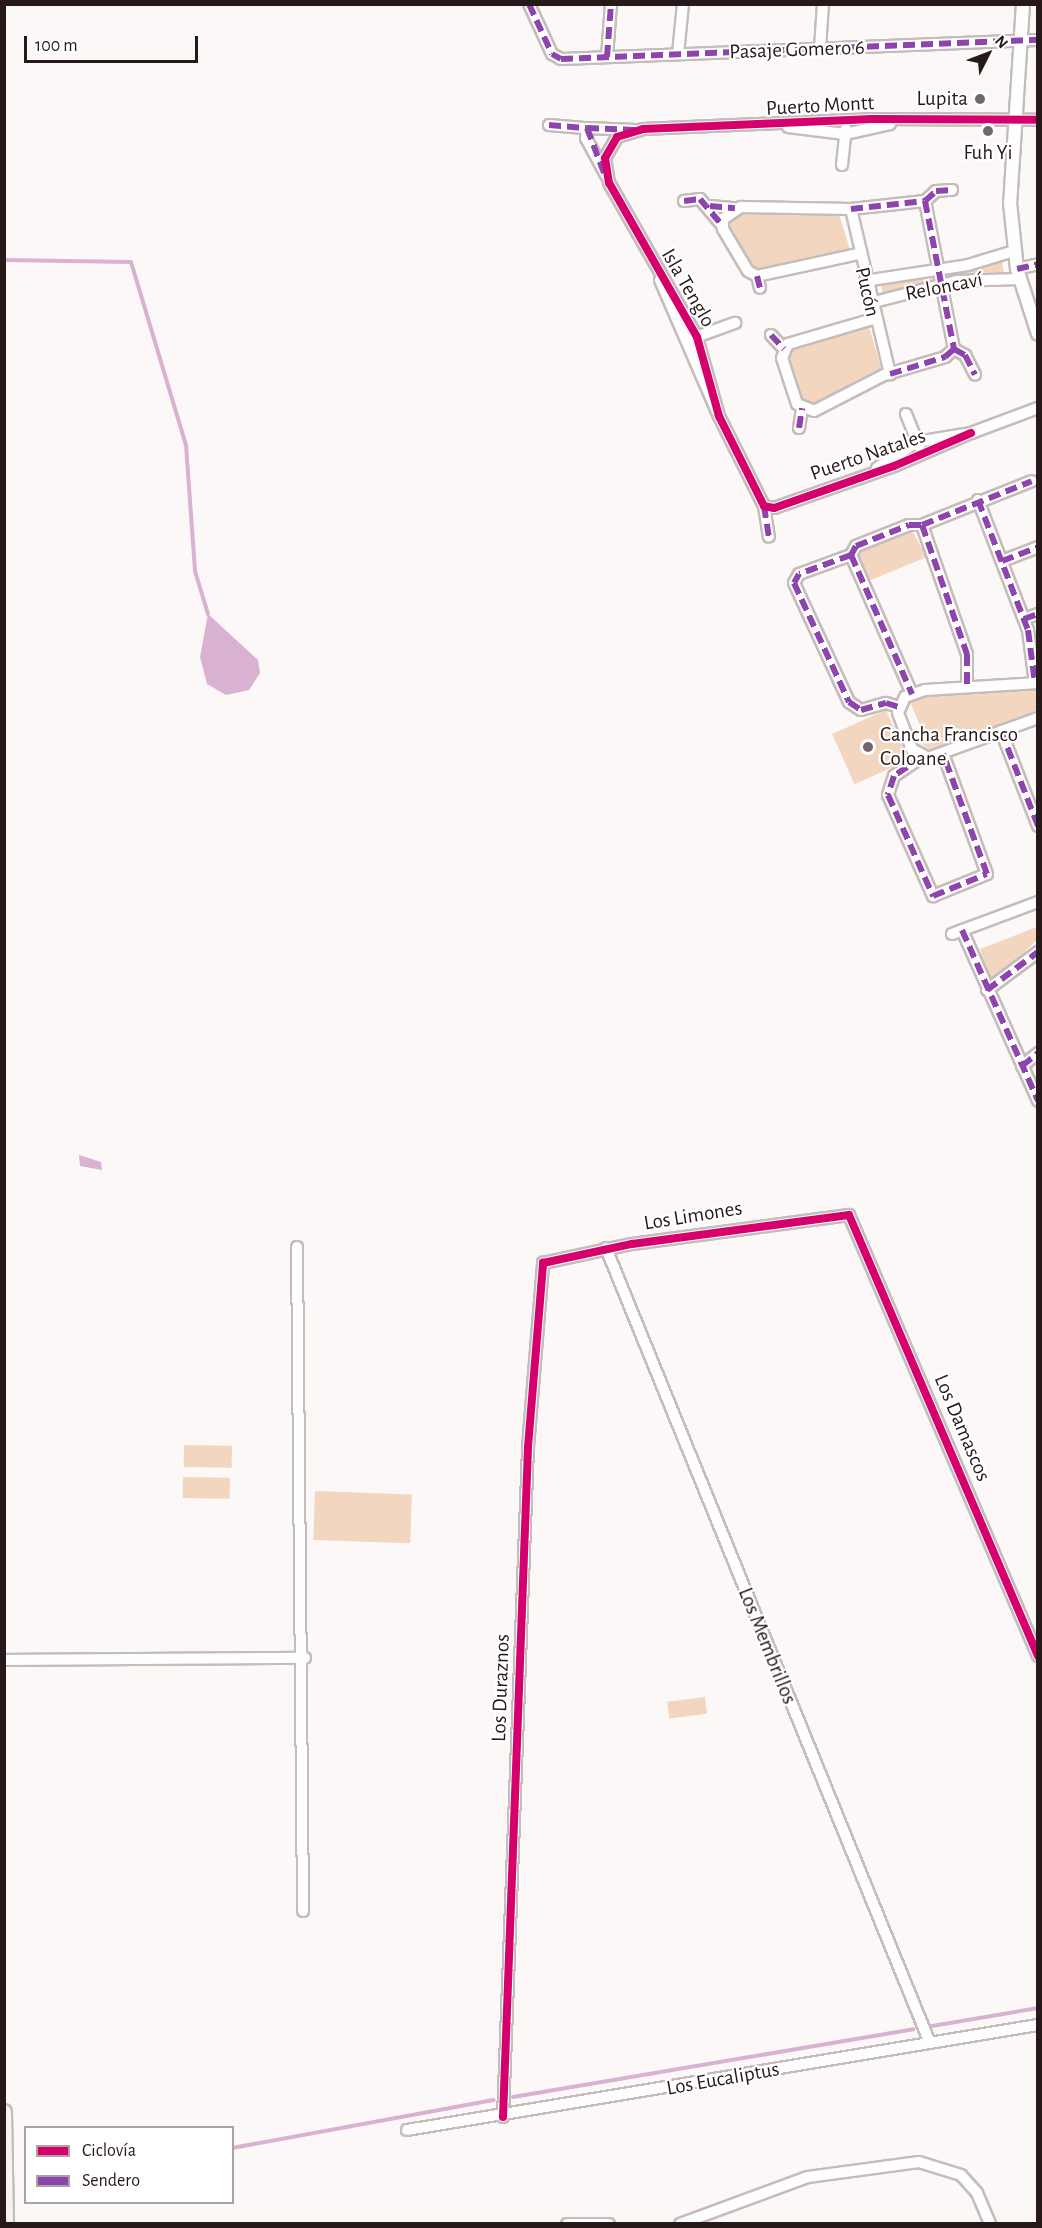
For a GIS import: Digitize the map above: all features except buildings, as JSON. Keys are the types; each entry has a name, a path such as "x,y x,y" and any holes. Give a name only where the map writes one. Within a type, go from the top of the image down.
{"main road":[{"path":"4,2112 6,2223"}],"street":[{"name":"Pasaje Gomero 6","path":"529,4 556,57 1038,40"},
{"path":"607,57 611,4"},
{"path":"678,54 683,4"},
{"path":"820,48 823,4"},
{"path":"1023,4 1010,202 1018,274 1038,334"},
{"path":"842,165 847,120"},
{"name":"Puerto Montt","path":"549,125 636,130 788,127 847,120 894,122 1038,120"},
{"name":"Puerto Montt","path":"788,127 845,134 894,122"},
{"name":"Isla Tenglo","path":"587,128 586,138 657,271 697,337 719,417 769,507 769,537"},
{"path":"606,176 610,146 636,130"},
{"path":"684,201 696,198 710,206 735,208 850,209 926,201 933,193 952,190"},
{"path":"926,201 938,285 954,349 965,355 975,375"},
{"path":"710,206 748,271 757,276 858,254"},
{"path":"722,225 735,208"},
{"name":"Pucón","path":"850,209 873,319 890,374"},
{"name":"Reloncaví","path":"865,281 936,271 1014,251"},
{"name":"Reloncaví","path":"870,303 938,285 1018,274 1038,264"},
{"path":"657,271 684,341 719,417"},
{"path":"757,276 760,288"},
{"path":"799,428 802,408 783,362 784,349 796,339 873,319"},
{"path":"684,341 735,323"},
{"path":"771,335 784,349"},
{"path":"802,408 820,408 890,374 945,357 954,349"},
{"name":"Puerto Natales","path":"769,507 922,455 971,433 1038,408"},
{"path":"906,414 922,455"},
{"name":"Puerto Natales","path":"876,469 917,442 971,433"},
{"path":"898,707 886,704 861,710 849,702 795,578 851,555 856,546 909,525 922,525 978,500 1032,481"},
{"path":"898,707 912,694 967,686 1036,683 1024,619 978,500"},
{"path":"922,525 967,654 967,686"},
{"path":"1002,561 1038,547"},
{"path":"851,555 912,694"},
{"path":"1024,619 1038,614"},
{"path":"898,707 912,749 922,757"},
{"path":"944,754 987,874 933,896 888,795 894,776 922,757 944,754 1038,718"},
{"path":"1001,731 1038,826"},
{"path":"1038,902 957,932 987,990 1038,1101"},
{"path":"987,990 1038,952"},
{"path":"1022,1066 1038,1053"},
{"name":"Los Limones","path":"543,1263 606,1248 849,1215"},
{"name":"Los Damascos","path":"849,1215 1038,1656"},
{"path":"297,1247 305,1658 303,1911"},
{"name":"Los Membrillos","path":"606,1248 930,2043"},
{"name":"Los Duraznos","path":"503,2117 528,1447 543,1263"},
{"path":"4,1660 305,1658"},
{"name":"Los Eucaliptus","path":"407,2130 503,2117 1038,2025"},
{"path":"680,2223 808,2177 919,2162 948,2169 967,2180 990,2223"},
{"path":"567,2223 609,2223"}],"shaded area":[{"path":"740,211 839,214 850,250 758,273 726,224"},
{"path":"1002,261 1004,274 944,278 944,274"},
{"path":"931,276 932,280 883,294 881,284"},
{"path":"869,326 881,368 813,404 801,400 788,359 790,348"},
{"path":"910,527 927,557 871,580 866,577 854,553"},
{"path":"208,614 258,660 260,673 249,690 226,695 207,684 200,657"},
{"path":"1037,689 1037,710 932,751 917,741 925,737 910,702 938,694"},
{"path":"886,710 908,760 854,784 832,734"},
{"path":"1037,927 1037,940 991,983 980,949"},
{"path":"79,1155 101,1162 102,1170 80,1166"},
{"path":"184,1445 232,1446 232,1468 184,1467"},
{"path":"183,1477 230,1478 230,1499 183,1498"},
{"path":"315,1491 412,1494 410,1543 313,1540"},
{"path":"705,1697 707,1714 669,1719 667,1702"}],"waterway":[{"path":"4,260 131,262 186,445 195,571 208,614"},
{"path":"932,2026 1038,2008"},
{"path":"513,2097 913,2029"},
{"path":"234,2148 494,2100"}],"marked path":[{"path":"529,4 552,54 561,59 1038,40"},
{"path":"607,57 611,4"},
{"path":"549,125 587,128"},
{"path":"604,173 587,128 636,130"},
{"path":"925,201 936,191 952,190"},
{"path":"684,201 700,199 722,225"},
{"path":"925,201 954,349"},
{"path":"851,209 925,201"},
{"path":"710,206 735,208"},
{"path":"1017,269 1038,264"},
{"path":"757,276 760,288"},
{"path":"771,335 784,349"},
{"path":"954,349 965,355 975,375"},
{"path":"890,374 945,357 954,349"},
{"path":"799,428 802,408"},
{"path":"922,525 1032,481"},
{"path":"978,500 1028,630 1035,683"},
{"path":"764,506 769,537"},
{"path":"851,555 856,546 909,525 922,525"},
{"path":"922,525 967,654 967,686"},
{"path":"1002,561 1038,547"},
{"path":"851,555 799,574 794,583 849,702 861,710 886,703 899,707"},
{"path":"851,555 912,694"},
{"path":"1024,619 1038,614"},
{"path":"1001,731 1038,826"},
{"path":"922,757 894,776 888,795 933,896 987,874 943,754"},
{"path":"962,930 1038,1101"},
{"path":"987,990 1038,952"},
{"path":"1022,1066 1038,1053"}],"cycle path":[{"path":"971,433 894,466 774,508 764,506 719,416 697,337 609,183 605,158 617,137 643,129 872,119 1038,120"},
{"path":"503,2117 528,1447 543,1263 632,1244 849,1215 1038,1656"}],"place":[{"name":"Lupita","path":"980,99"},
{"name":"Fuh Yi","path":"988,131"},
{"name":"Cancha Francisco Coloane","path":"868,747"}]}
